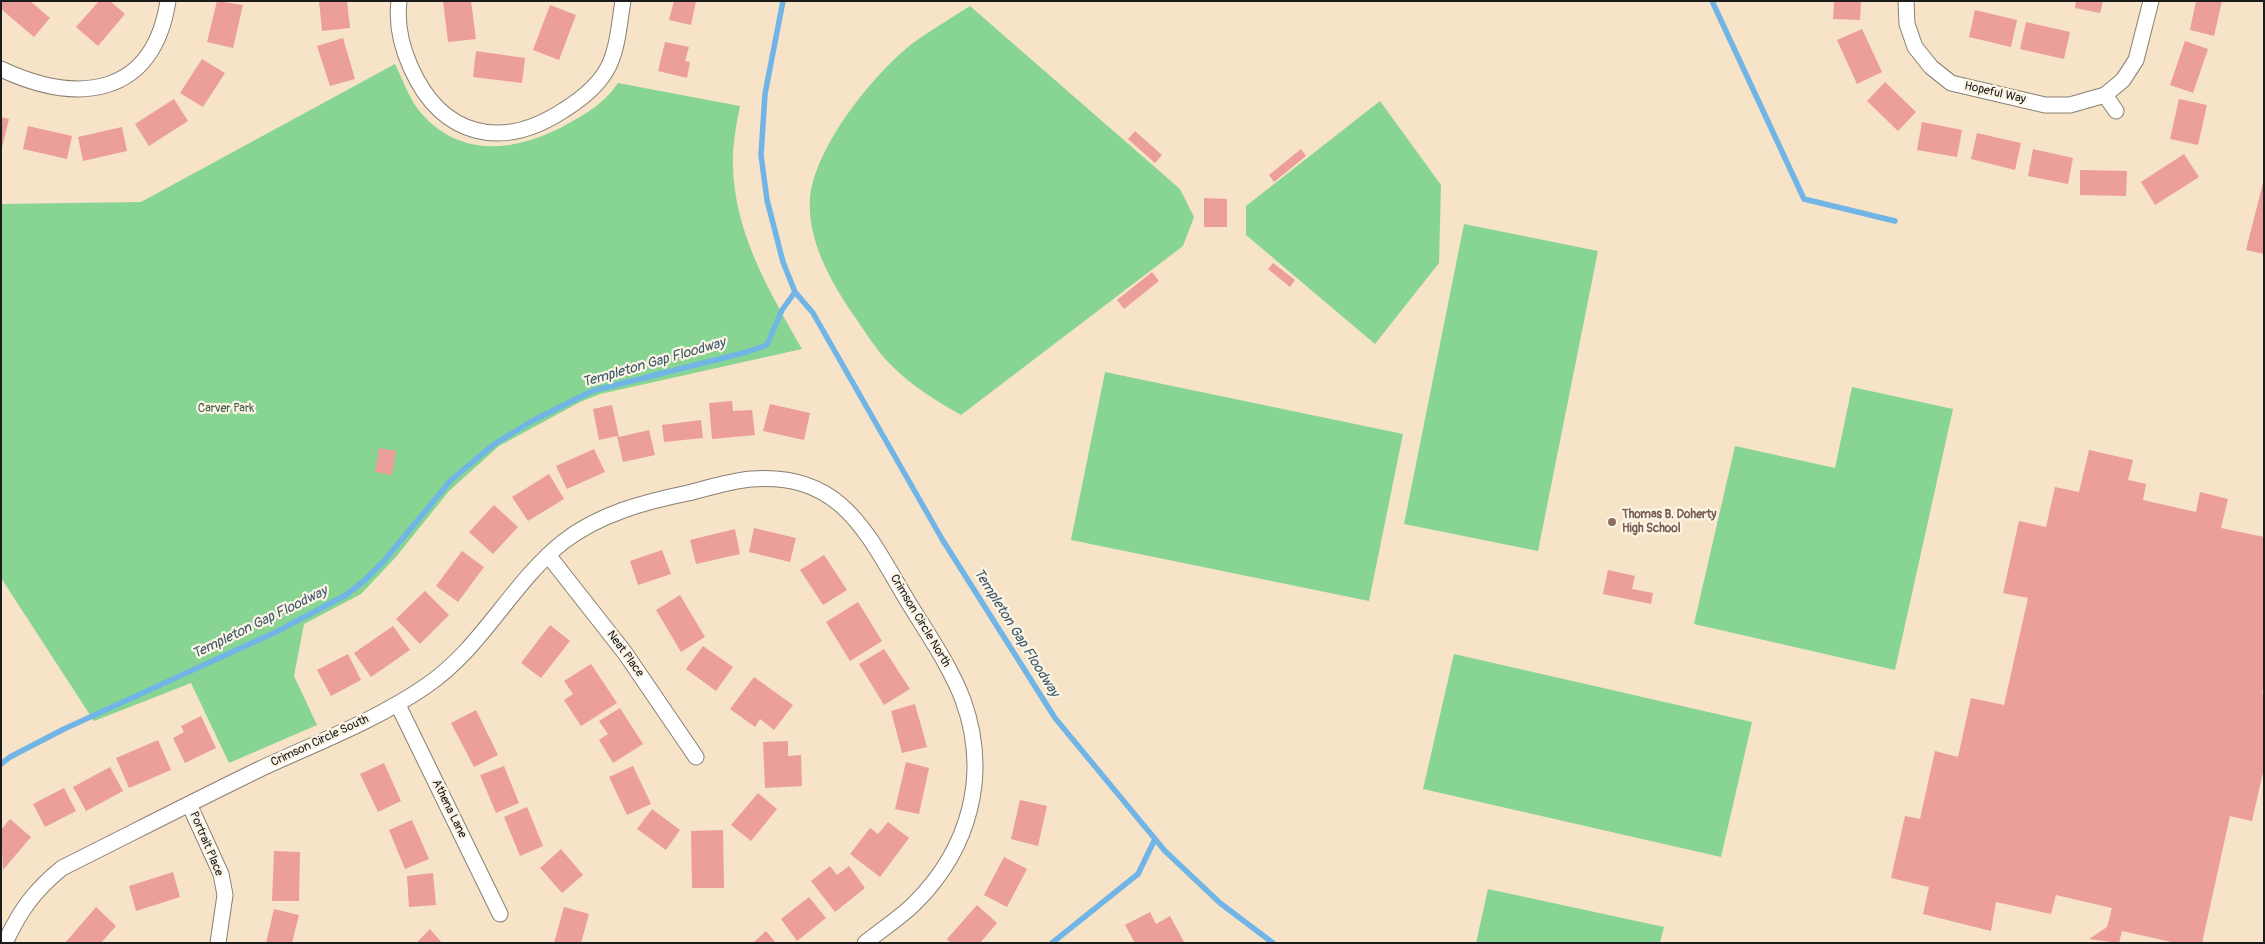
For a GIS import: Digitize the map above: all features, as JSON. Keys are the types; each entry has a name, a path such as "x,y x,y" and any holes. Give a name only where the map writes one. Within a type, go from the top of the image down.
{"street":[{"path":"1,69 25,81 42,85 84,89 106,86 126,78 145,59 156,43 165,20 168,1"},
{"path":"399,1 398,20 404,51 416,79 434,105 459,125 488,133 504,133 525,129 555,116 582,98 606,72 612,60 623,1"},
{"name":"Hopeful Way","path":"1906,1 1907,24 1916,47 1931,67 1951,83 2044,105 2070,105 2105,94 2123,80 2136,60 2151,1"},
{"path":"2105,94 2116,112"},
{"name":"Crimson Circle North","path":"617,511 649,501 748,479 776,479 802,483 828,493 848,511 871,540 958,686 969,716 975,750 974,781 969,815 957,847 937,878 913,905 865,943"},
{"name":"Crimson Circle South","path":"5,943 14,922 28,901 42,884 62,868 189,804 398,705 446,672 462,657 522,582 548,555 568,539 617,511"},
{"name":"Neat Place","path":"548,555 625,653 696,757"},
{"name":"Athena Lane","path":"398,705 500,914"},
{"name":"Portrait Place","path":"189,804 221,874 225,895 218,943"}],"green space":[{"path":"970,6 1180,189 1194,217 1183,246 961,415 909,381 887,361 871,341 828,273 812,229 810,198 814,178 834,135 864,92 897,56 913,43"},
{"name":"Carver Park","path":"395,64 417,108 432,124 449,136 467,143 485,146 504,146 523,142 543,136 562,127 600,103 618,83 740,106 733,152 734,179 744,231 764,279 802,349 600,394 580,402 499,446 449,491 395,558 361,594 304,624 294,676 317,725 229,763 191,683 94,721 1,578 1,204 141,202"},
{"path":"1380,101 1441,185 1439,263 1375,344 1246,235 1246,206"},
{"path":"1464,224 1598,251 1538,551 1404,524"},
{"path":"1105,372 1403,434 1369,601 1071,540"},
{"path":"1852,387 1953,409 1895,670 1694,624 1735,446 1835,468"},
{"path":"1454,654 1752,722 1721,857 1423,789"},
{"path":"1488,889 1664,927 1660,943 1476,943"}],"building":[{"path":"2,1 30,1 50,18 34,37 1,9"},
{"path":"99,1 110,1 125,14 98,46 76,27"},
{"path":"217,1 243,5 233,48 207,42"},
{"path":"319,1 347,1 350,28 322,31"},
{"path":"443,1 471,1 476,39 448,42"},
{"path":"674,1 696,1 691,25 669,20"},
{"path":"1834,1 1861,1 1860,20 1833,19"},
{"path":"2076,1 2103,1 2100,13 2075,8"},
{"path":"2196,1 2222,1 2214,36 2190,30"},
{"path":"550,5 576,15 559,60 533,50"},
{"path":"1975,10 2017,20 2011,47 1969,37"},
{"path":"2026,22 2070,32 2064,59 2020,49"},
{"path":"1862,29 1882,72 1857,84 1837,40"},
{"path":"343,38 355,79 330,86 317,46"},
{"path":"2185,41 2208,49 2193,93 2170,85"},
{"path":"665,42 689,47 685,61 690,62 687,78 658,71"},
{"path":"476,51 525,58 522,83 473,77"},
{"path":"202,59 225,73 203,107 180,93"},
{"path":"1885,82 1916,112 1898,131 1867,101"},
{"path":"174,99 188,121 149,146 135,124"},
{"path":"2179,99 2207,105 2198,145 2170,139"},
{"path":"1,117 9,119 2,147 1,147"},
{"path":"1922,122 1962,130 1957,157 1917,150"},
{"path":"28,126 72,136 67,159 23,149"},
{"path":"122,127 127,151 83,161 78,137"},
{"path":"1135,131 1162,155 1155,163 1128,139"},
{"path":"1977,133 2021,143 2015,170 1971,159"},
{"path":"1301,149 1306,156 1274,182 1269,175"},
{"path":"2033,149 2073,158 2068,184 2028,176"},
{"path":"2184,154 2199,177 2155,205 2141,182"},
{"path":"2080,170 2127,171 2126,196 2080,195"},
{"path":"2264,179 2264,254 2246,250"},
{"path":"1204,198 1227,199 1227,227 1204,227"},
{"path":"1273,263 1295,280 1290,287 1268,269"},
{"path":"1152,272 1159,281 1124,309 1117,300"},
{"path":"732,401 733,411 752,410 755,435 712,439 709,403"},
{"path":"770,404 810,413 804,440 763,431"},
{"path":"612,405 619,437 649,430 655,455 623,462 617,436 599,440 593,409"},
{"path":"701,420 703,438 664,442 662,425"},
{"path":"379,448 396,451 392,475 375,472"},
{"path":"594,449 605,472 567,489 556,466"},
{"path":"2089,450 2133,460 2128,480 2146,484 2143,500 2196,512 2200,492 2228,499 2221,528 2264,537 2264,684 2262,694 2264,694 2264,768 2252,821 2230,816 2202,943 2176,943 2122,931 2119,943 2089,939 2107,927 2112,908 2056,895 2051,914 1996,902 1991,931 1923,914 1929,887 1891,878 1905,816 1920,819 1935,751 1958,757 1971,698 2004,705 2028,598 2003,593 2019,521 2046,527 2055,487 2079,492"},
{"path":"549,474 564,499 528,521 512,497"},
{"path":"494,505 518,527 493,554 469,532"},
{"path":"754,528 796,538 790,562 749,552"},
{"path":"735,529 740,554 696,564 690,540"},
{"path":"662,550 671,574 638,585 630,561"},
{"path":"462,551 484,567 458,602 436,586"},
{"path":"824,555 847,590 823,605 800,570"},
{"path":"1608,570 1635,576 1632,589 1653,593 1651,604 1603,594"},
{"path":"425,591 449,615 420,644 396,619"},
{"path":"680,595 705,637 681,652 656,610"},
{"path":"858,602 882,641 850,661 826,622"},
{"path":"550,625 570,641 541,678 521,663"},
{"path":"393,626 410,650 371,677 354,653"},
{"path":"703,646 733,667 716,691 686,669"},
{"path":"884,649 910,689 884,705 859,664"},
{"path":"348,654 361,680 331,696 317,670"},
{"path":"591,664 617,703 581,726 564,700 573,694 564,681"},
{"path":"754,677 793,705 774,730 760,719 755,727 730,709"},
{"path":"915,704 927,747 902,753 891,711"},
{"path":"620,708 643,744 613,763 599,740 608,734 599,721"},
{"path":"476,710 498,755 474,767 451,723"},
{"path":"201,716 216,748 185,763 173,738 184,732 181,726"},
{"path":"158,740 171,770 129,788 116,758"},
{"path":"788,741 788,756 801,755 802,786 765,788 763,742"},
{"path":"906,762 929,768 919,814 895,809"},
{"path":"384,763 401,801 378,812 360,774"},
{"path":"504,766 519,803 496,813 480,775"},
{"path":"633,766 651,804 627,815 609,777"},
{"path":"110,767 123,791 86,811 73,787"},
{"path":"64,788 76,811 45,827 33,804"},
{"path":"758,793 777,809 751,841 731,825"},
{"path":"1020,800 1047,806 1038,846 1011,839"},
{"path":"527,807 543,846 520,856 504,817"},
{"path":"652,809 680,830 666,850 637,829"},
{"path":"10,819 31,837 3,870 1,830"},
{"path":"412,820 429,859 405,869 389,830"},
{"path":"888,822 909,838 880,877 850,854 870,828 878,834"},
{"path":"723,830 724,888 692,888 691,831"},
{"path":"561,849 583,875 562,893 540,868"},
{"path":"274,851 300,852 299,901 272,901"},
{"path":"1004,857 1027,869 1007,907 984,895"},
{"path":"830,866 837,875 849,866 865,888 835,912 811,881"},
{"path":"173,872 180,897 136,911 129,886"},
{"path":"433,873 436,905 409,907 407,876"},
{"path":"809,897 826,918 797,941 781,919"},
{"path":"977,905 997,923 980,943 951,943 947,939"},
{"path":"96,907 116,926 101,943 65,943"},
{"path":"564,907 589,914 581,943 554,943"},
{"path":"274,909 299,915 292,943 266,943"},
{"path":"1150,912 1156,924 1170,916 1184,942 1135,943 1125,925"},
{"path":"430,929 442,943 416,943"},
{"path":"766,931 776,943 753,943"}],"waterway":[{"name":"Templeton Gap Floodway","path":"783,1 765,94 761,155 767,200 783,262 795,292 813,313 942,539 1055,718 1165,851 1220,903 1273,943"},
{"path":"1712,1 1804,199 1895,221"},
{"name":"Templeton Gap Floodway","path":"1,764 10,757 64,729 276,632 346,595 383,562 451,480 493,445 532,421 592,391 747,352 767,345 782,310 795,292"},
{"path":"1052,943 1138,874 1155,839"}],"place":[{"name":"Thomas B. Doherty High School","path":"1612,522"}]}
